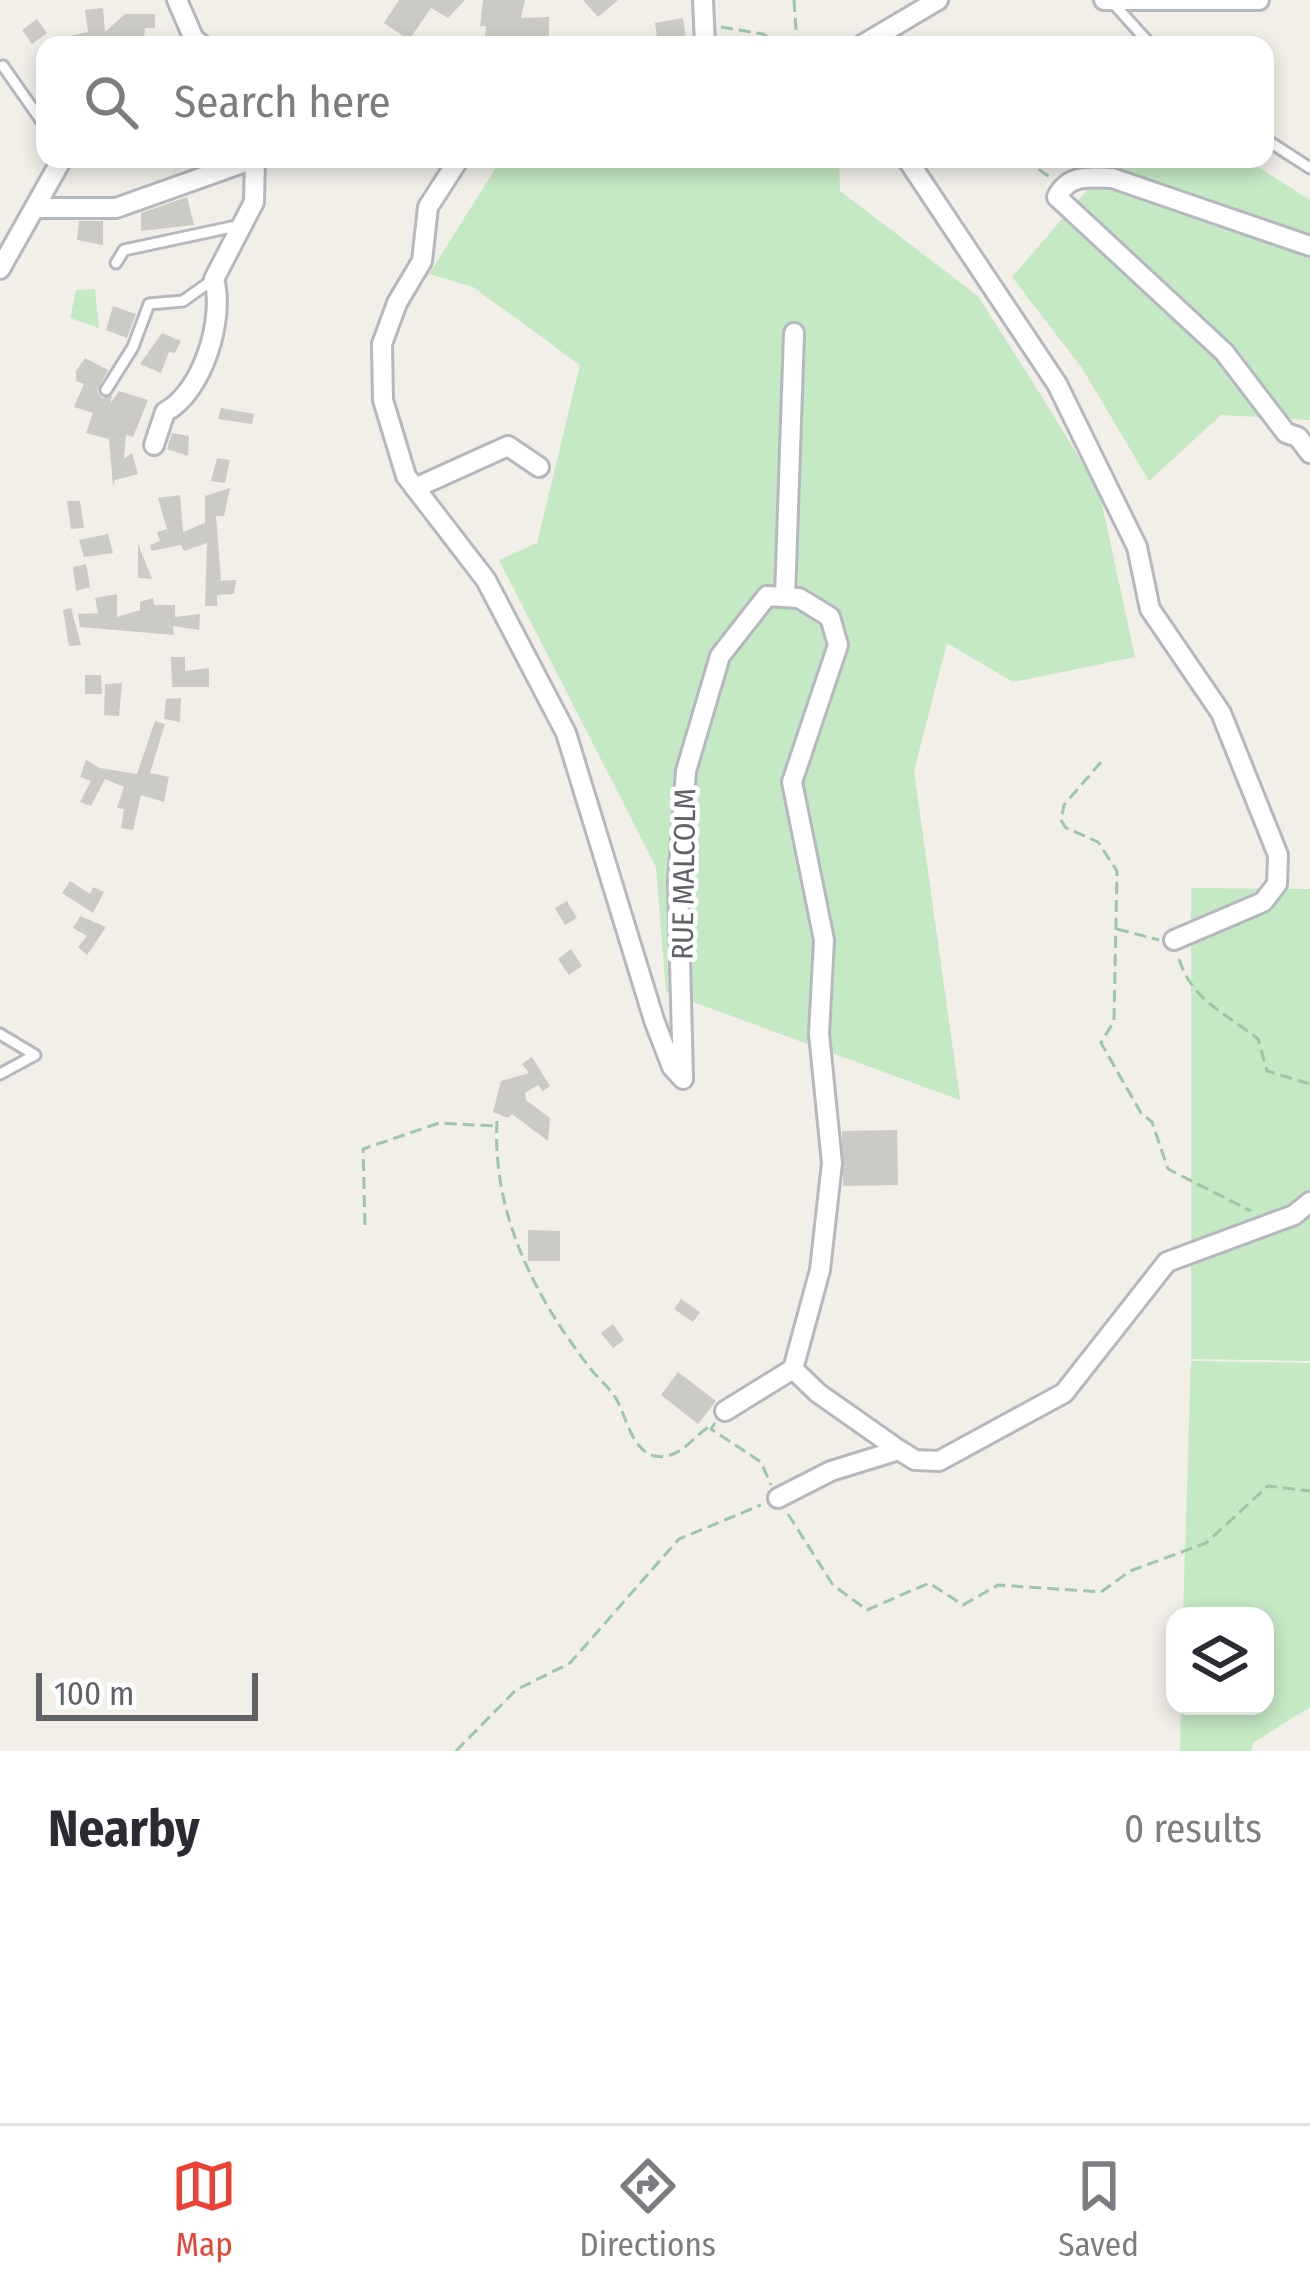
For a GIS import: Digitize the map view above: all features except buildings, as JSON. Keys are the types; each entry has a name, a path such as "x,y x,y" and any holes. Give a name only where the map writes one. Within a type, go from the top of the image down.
{"street":[{"path":"177,0 191,36"},
{"path":"703,0 706,35"},
{"path":"877,36 938,0"},
{"path":"1108,1 1259,0"},
{"path":"0,268 56,168"},
{"path":"36,208 116,208 229,168"},
{"path":"154,445 164,412 182,403 197,376 221,302 214,279 246,223 258,178 256,168"},
{"name":"RUE MALCOLM","path":"453,168 428,207 422,261 397,303 382,344 383,400 406,476 486,580 566,733 654,1019 672,1067 683,1078 678,882 686,771 720,656 767,596 785,597"},
{"path":"913,168 1057,384 1137,547 1150,608 1221,713 1278,855 1277,884 1263,902 1174,940"},
{"path":"1310,247 1112,178 1080,177 1062,186 1057,197 1224,352 1286,433 1298,437 1310,453"},
{"path":"721,1416 793,1369 820,1270 832,1162 819,1034 824,940 792,782 838,645 830,617 799,598 785,597 794,333"},
{"path":"415,488 508,446 538,467"},
{"path":"793,1369 818,1393 898,1450 923,1462 939,1461 1064,1393 1166,1262 1270,1223 1310,1202"},
{"path":"778,1498 831,1471 898,1450"}],"lane":[{"path":"1108,1 1142,36"},
{"path":"3,66 36,113"},
{"path":"1274,145 1310,168"},
{"path":"116,263 124,250 246,223"},
{"path":"106,390 133,347 149,304 183,301 214,279"},
{"path":"0,1034 35,1055 0,1074"}],"path":[{"path":"794,0 796,36"},
{"path":"706,35 766,36"},
{"path":"1037,168 1062,186"},
{"path":"1102,762 1064,805 1061,820 1066,828 1098,842 1117,871 1114,1021 1102,1043 1141,1113 1152,1121 1160,1158 1168,1169 1270,1223"},
{"path":"1117,929 1133,937 1174,940 1181,967 1197,994 1218,1014 1258,1039 1267,1071 1310,1084"},
{"path":"364,1225 363,1149 439,1123 497,1123 495,1153 504,1209 533,1283 614,1396 636,1443 653,1456 674,1456 721,1416"},
{"path":"721,1416 711,1429 760,1462 833,1586 867,1610 929,1583 963,1605 998,1586 1101,1592 1130,1570 1206,1544 1268,1486 1310,1491"},
{"path":"456,1751 517,1690 570,1664 679,1539 778,1498"}],"green space":[{"path":"496,168 839,168 840,191 978,296 1099,490 1135,657 1013,682 947,643 914,771 960,1100 666,992 656,867 499,560 537,543 580,365 473,287 429,274"},
{"path":"1106,168 1260,168 1310,200 1310,420 1221,415 1149,481 1082,368 1012,277"},
{"path":"95,289 99,328 70,318 76,290"},
{"path":"1191,888 1310,889 1310,1361 1191,1359"},
{"path":"1191,1361 1310,1363 1310,1707 1253,1743 1251,1751 1180,1751 1181,1715 1274,1715 1274,1607 1183,1607"}]}
